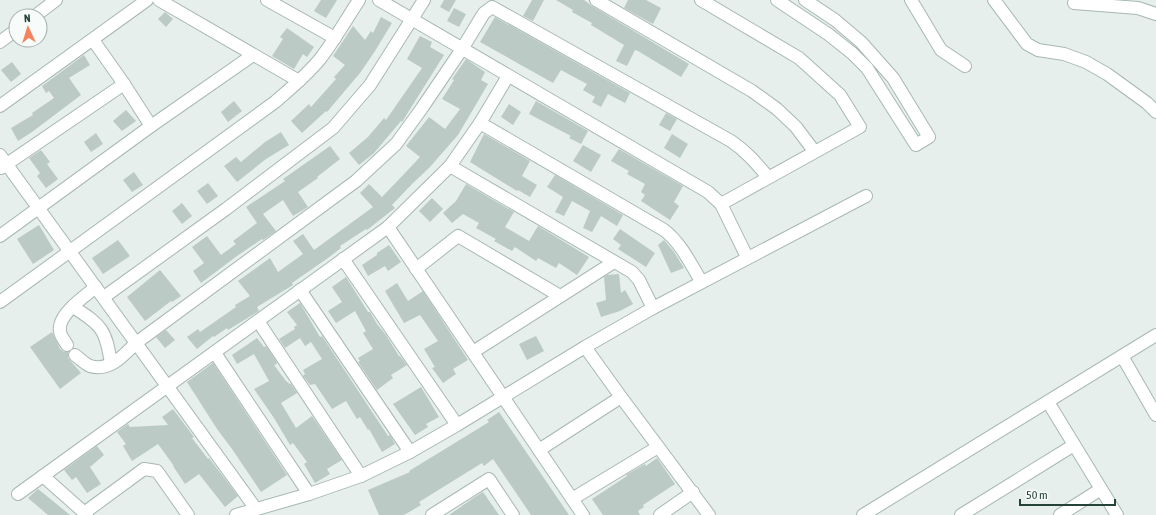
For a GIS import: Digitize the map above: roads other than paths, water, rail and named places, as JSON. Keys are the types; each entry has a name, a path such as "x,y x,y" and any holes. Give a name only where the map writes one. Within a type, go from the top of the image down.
{"street":[{"path":"45,8 56,0"},
{"path":"0,106 147,0"},
{"path":"159,0 299,81"},
{"path":"266,0 335,38"},
{"path":"0,302 275,102 299,81 319,60 359,0"},
{"path":"379,0 708,192 722,204 747,257"},
{"path":"104,297 226,209 333,128 370,85 424,0"},
{"path":"596,0 752,91 777,109 796,127 814,152"},
{"path":"701,0 799,58 840,95 860,127 722,204"},
{"path":"777,0 828,34 852,53 867,68 916,145 929,137 893,78 861,42 835,20 805,0"},
{"path":"912,0 941,50 965,66"},
{"path":"1000,3 1027,44 1038,50 1064,54 1086,62 1107,74 1147,103 1156,112"},
{"path":"1074,3 1138,8 1156,14"},
{"path":"96,287 66,313 60,322 60,332 71,350 89,366 101,367 111,364 121,358 136,343 356,181 396,144 462,49 484,13 492,7 731,141 744,150 755,161 768,178"},
{"path":"93,40 151,126"},
{"path":"0,236 151,126 253,55"},
{"path":"18,494 388,227 450,166 480,123 508,76"},
{"path":"124,84 2,163 39,208 256,509"},
{"path":"480,123 664,230 679,244 701,282"},
{"path":"450,166 632,272 639,280 653,308"},
{"path":"236,515 309,494 362,476 410,452 653,308 747,257 866,196"},
{"path":"388,227 583,515"},
{"path":"416,269 458,236 560,296"},
{"path":"343,259 457,425"},
{"path":"473,352 614,262"},
{"path":"300,290 410,452"},
{"path":"73,307 92,319 100,327 109,348 111,364"},
{"path":"258,321 362,476"},
{"path":"863,515 1156,335"},
{"path":"585,347 709,515"},
{"path":"215,353 309,494"},
{"path":"1122,356 1156,415"},
{"path":"539,450 621,397"},
{"path":"1048,402 1117,515"},
{"path":"961,515 1074,445"},
{"path":"572,499 658,447"},
{"path":"43,476 85,514 144,470 157,471 188,515"},
{"path":"432,515 447,512 489,480 513,515"},
{"path":"1060,515 1101,490"},
{"path":"660,515 693,492"}]}
